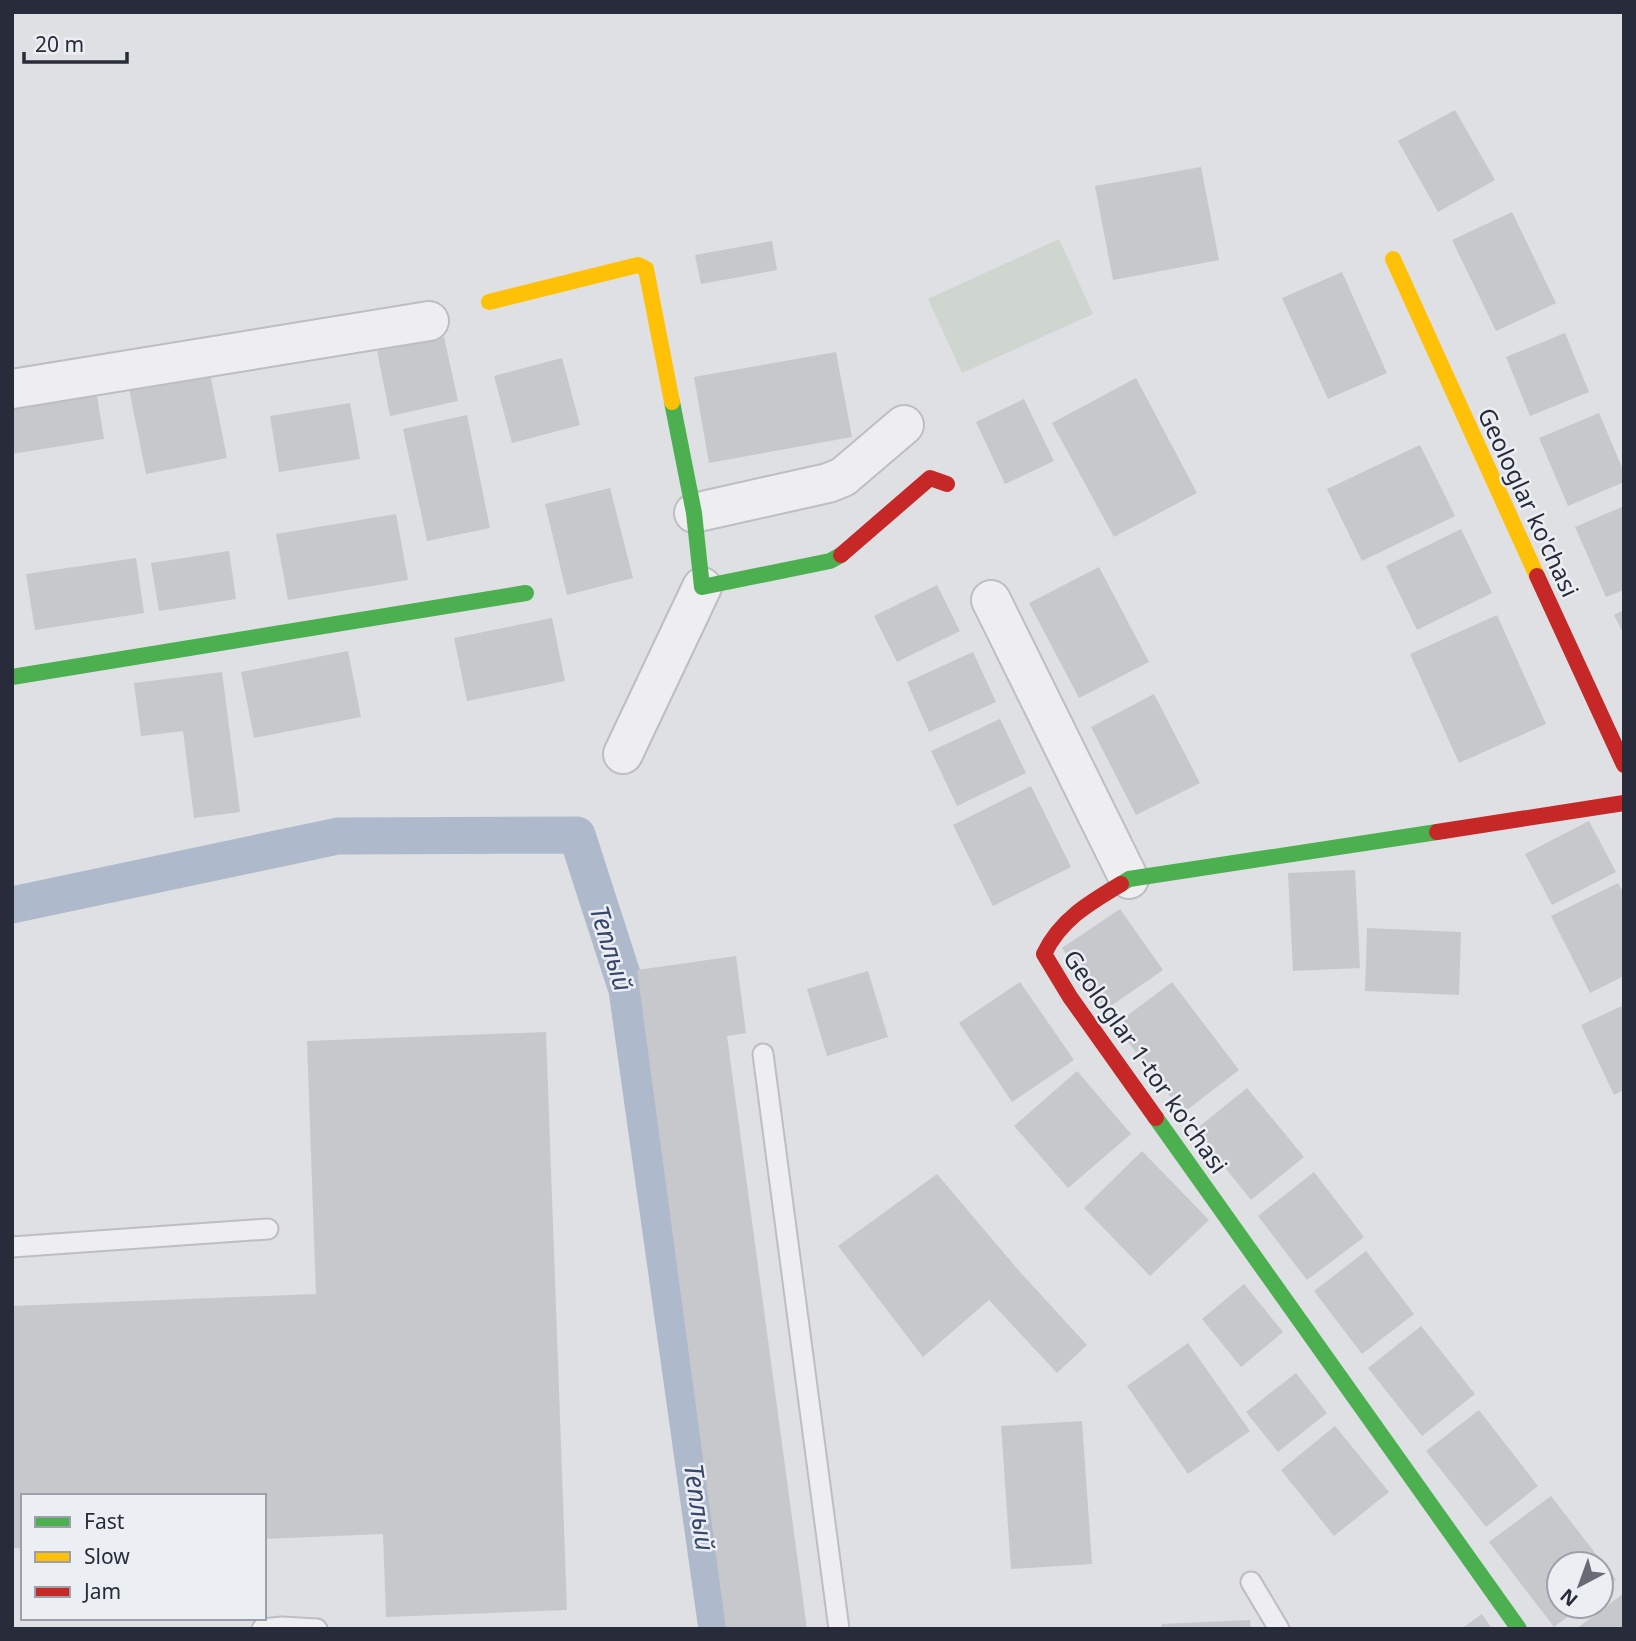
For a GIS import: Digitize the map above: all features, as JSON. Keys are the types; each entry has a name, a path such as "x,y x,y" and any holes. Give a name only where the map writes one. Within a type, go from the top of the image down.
{"street":[{"name":"Geologlar ko'chasi","path":"1393,259 1624,765"},
{"path":"489,302 638,265 646,269 694,513 702,587 623,754"},
{"path":"12,388 429,321"},
{"path":"694,513 835,480 904,425"},
{"path":"702,587 830,561 844,553 930,478 947,484"},
{"path":"12,677 526,593"},
{"path":"990,600 1129,878"},
{"name":"Geologlar 1-tor ko'chasi","path":"1519,1629 1070,997 1044,954 1050,938 1072,915 1129,878 1624,803"}],"lane":[{"path":"763,1055 839,1629"},
{"path":"12,1247 268,1229"},
{"path":"1251,1582 1279,1629"},
{"path":"262,1629 317,1629"}],"shaded area":[{"path":"1059,239 1093,314 962,373 928,299"}],"building":[{"path":"1455,110 1495,180 1438,212 1398,141"},
{"path":"1201,167 1219,260 1113,280 1095,186"},
{"path":"1512,212 1556,303 1496,331 1452,240"},
{"path":"772,241 777,270 701,284 695,255"},
{"path":"1342,272 1387,373 1328,399 1282,298"},
{"path":"1565,333 1589,392 1530,416 1506,357"},
{"path":"444,337 458,401 390,416 377,351"},
{"path":"836,352 852,437 709,463 694,377"},
{"path":"562,358 580,425 512,443 494,376"},
{"path":"210,374 227,458 146,474 129,389"},
{"path":"1136,378 1197,493 1114,537 1052,423"},
{"path":"95,383 104,439 12,454 12,396"},
{"path":"1024,399 1054,461 1005,484 976,422"},
{"path":"350,403 360,459 279,472 270,416"},
{"path":"1599,413 1624,472 1624,482 1568,506 1539,438"},
{"path":"467,415 490,528 427,541 403,429"},
{"path":"1420,445 1455,516 1362,561 1327,489"},
{"path":"610,488 633,578 567,595 545,504"},
{"path":"1624,506 1624,590 1606,597 1575,527"},
{"path":"396,514 408,580 288,600 276,534"},
{"path":"1461,529 1492,593 1417,630 1386,566"},
{"path":"229,551 236,599 159,611 151,563"},
{"path":"136,558 144,613 35,630 26,574"},
{"path":"1099,567 1149,662 1079,698 1029,603"},
{"path":"937,585 960,631 897,662 874,616"},
{"path":"1624,610 1624,635 1614,615"},
{"path":"1497,615 1546,724 1459,763 1410,654"},
{"path":"552,618 565,681 467,701 454,638"},
{"path":"348,651 361,717 254,738 241,672"},
{"path":"973,652 996,702 929,732 907,682"},
{"path":"222,672 240,812 194,818 183,731 141,736 134,683"},
{"path":"1154,694 1200,783 1136,815 1091,727"},
{"path":"1000,719 1026,773 957,806 931,751"},
{"path":"1031,786 1071,867 993,906 953,825"},
{"path":"1589,821 1616,872 1552,905 1525,854"},
{"path":"1355,870 1360,968 1293,971 1288,873"},
{"path":"1618,883 1624,894 1624,976 1590,993 1551,916"},
{"path":"1120,909 1163,970 1105,1010 1062,948"},
{"path":"1367,928 1461,932 1459,995 1365,991"},
{"path":"736,956 746,1033 727,1036 807,1629 726,1629 637,970"},
{"path":"868,971 888,1037 827,1056 807,989"},
{"path":"1020,982 1074,1060 1012,1102 959,1023"},
{"path":"1172,982 1239,1070 1183,1113 1115,1025"},
{"path":"1624,1005 1624,1090 1614,1095 1581,1025"},
{"path":"546,1032 567,1610 386,1617 383,1534 266,1539 266,1494 21,1494 21,1548 12,1548 12,1306 316,1294 307,1041"},
{"path":"1077,1071 1131,1134 1068,1188 1014,1126"},
{"path":"1247,1088 1304,1157 1251,1200 1195,1130"},
{"path":"1142,1151 1209,1220 1150,1276 1084,1208"},
{"path":"1314,1172 1364,1237 1307,1280 1258,1216"},
{"path":"937,1174 1020,1272 1087,1345 1057,1373 989,1300 923,1357 838,1246"},
{"path":"1366,1251 1414,1314 1362,1354 1314,1291"},
{"path":"1244,1284 1283,1332 1241,1367 1202,1319"},
{"path":"1421,1326 1475,1394 1422,1436 1368,1368"},
{"path":"1188,1343 1250,1431 1188,1474 1127,1386"},
{"path":"1296,1373 1327,1413 1278,1452 1246,1412"},
{"path":"1479,1410 1538,1486 1486,1527 1426,1451"},
{"path":"1082,1421 1092,1564 1011,1569 1001,1426"},
{"path":"1335,1426 1389,1492 1334,1536 1281,1470"},
{"path":"1551,1496 1593,1550 1545,1550 1545,1615 1489,1542"},
{"path":"1624,1593 1624,1629 1576,1629 1588,1620 1615,1620 1615,1600"},
{"path":"1482,1614 1492,1629 1461,1629"},
{"path":"1250,1620 1251,1629 1162,1629 1161,1624"},
{"path":"1549,1620 1563,1620 1554,1627"}],"waterway":[{"name":"Теплый","path":"12,905 338,836 577,835 627,990 717,1629"}],"traffic: fast":[{"path":"672,402 694,513 702,587 830,561 841,555"},
{"path":"12,677 526,593"},
{"path":"1121,884 1129,879 1437,832"},
{"path":"1156,1118 1519,1629"}],"traffic: slow":[{"path":"1393,259 1537,576"},
{"path":"489,302 638,265 646,269 672,402"}],"traffic: jam":[{"path":"841,555 930,478 947,484"},
{"path":"1537,576 1624,765"},
{"path":"1437,832 1624,803"},
{"path":"1121,884 1067,922 1044,954 1070,997 1156,1118"}]}
